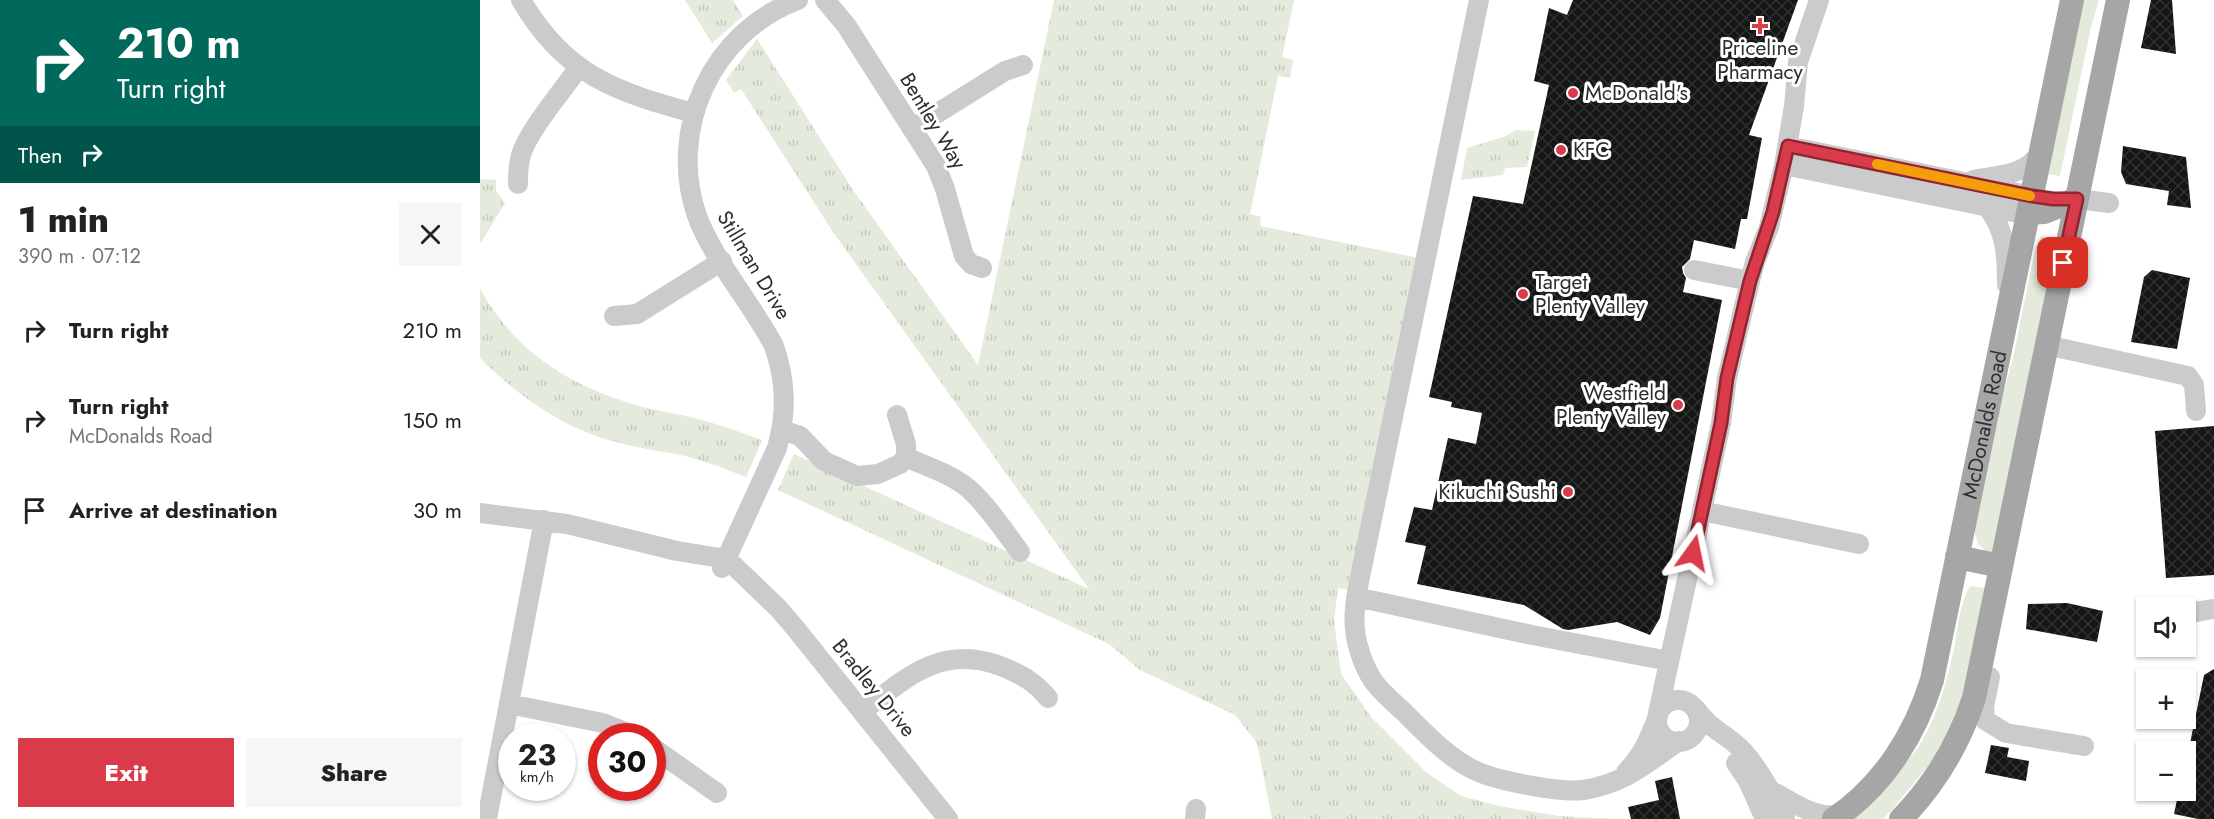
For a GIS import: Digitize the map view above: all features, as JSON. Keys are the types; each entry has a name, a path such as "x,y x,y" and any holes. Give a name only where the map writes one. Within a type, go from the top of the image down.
{"main road":[{"name":"McDonalds Road","path":"1837,817 1882,775 1894,759 1918,719 1932,680 2072,0"},
{"name":"McDonalds Road","path":"1901,819 1932,784 1966,720 1980,675 2118,0"},
{"path":"2030,204 2053,199 2077,199"},
{"path":"1958,557 2001,566"}],"street":[{"path":"521,0 544,33 579,67 608,86 693,113"},
{"name":"Bentley Way","path":"825,0 846,25 941,177 967,260 984,269"},
{"name":"Bentley Way","path":"836,0 846,25"},
{"path":"1479,0 1356,597 1355,636 1368,673 1381,689 1449,755 1477,772 1500,779 1572,791 1606,785 1638,771 1694,733 1698,725 1698,716 1692,706 1673,700 1664,705 1658,714 1647,743 1634,763 1606,785"},
{"path":"1762,816 1743,773 1725,751 1708,742 1671,740 1661,732 1657,725 1721,423 1727,378 1755,262 1769,227 1784,165 1798,62 1820,0"},
{"name":"Stillman Drive","path":"724,564 777,448 782,430 785,397 777,354 767,333 722,261 698,216 691,191 687,153 693,113 708,77 731,45 755,23 789,2"},
{"path":"518,184 518,168 528,140 579,67"},
{"path":"912,129 990,79 1005,71 1022,68"},
{"path":"1788,146 1961,182 2030,204"},
{"path":"1961,182 2024,170 2034,163 2041,152"},
{"path":"1784,165 1987,207 2030,204"},
{"path":"2077,199 2109,203"},
{"path":"1987,207 1997,219 2004,239 2008,309"},
{"path":"614,316 637,314 722,261"},
{"path":"1694,270 1750,281"},
{"path":"2046,345 2188,376 2194,385 2196,411"},
{"path":"782,430 800,436 824,461 857,476 878,474 900,464 906,457 906,444 897,415"},
{"path":"906,457 969,489 982,502 1020,552"},
{"path":"1702,511 1859,544"},
{"name":"Bradley Drive","path":"480,513 544,520 724,564 736,581 758,591 778,608 948,819"},
{"path":"487,819 544,520"},
{"path":"1356,597 1532,635 1669,661"},
{"path":"1989,627 1993,661 1984,707 1985,720 2006,733 2084,746"},
{"path":"1675,642 1674,679 1677,686 1708,725 1744,752 1771,791 1785,819"},
{"path":"862,712 907,676 920,669 967,658 995,664 1029,678 1048,698"},
{"path":"509,704 603,723"},
{"path":"666,757 717,793"},
{"path":"1771,791 1815,814 1837,817"}],"green space":[{"path":"685,0 733,0 743,16 712,43"},
{"path":"1054,0 1294,0 1282,57 1293,60 1290,78 1278,76 1250,214 1261,217 1260,226 1419,258 1351,590 1338,588 1334,621 1341,674 1372,718 1427,773 1461,796 1499,806 1559,816 1614,819 1272,819 1257,743 1235,715 1140,670 1109,644 778,490 794,454 1089,589 833,232 741,89 734,93 726,80 757,39 853,190 978,365"},
{"path":"2079,0 2099,0 2091,27 2060,176 2047,174"},
{"path":"1515,130 1535,131 1527,167 1505,168 1503,175 1461,180 1467,148 1506,136"},
{"path":"480,179 496,180 496,191 505,203 480,244"},
{"path":"2041,236 2054,240 2056,250 1998,552 1987,553 1978,544 1973,527 1986,457 2013,358 2035,249"},
{"path":"480,289 511,332 529,350 570,378 617,399 709,422 762,440 746,477 694,458 628,445 593,435 558,418 525,397 480,358"},
{"path":"1970,586 1990,589 1960,713 1932,761 1890,812 1883,819 1855,819 1852,815 1915,752 1923,740 1945,686 1958,622"}],"building":[{"name":"Westfield Plenty Valley","path":"1573,0 1798,0 1749,135 1762,138 1747,219 1741,219 1735,249 1694,240 1690,259 1682,267 1686,278 1683,292 1722,300 1660,618 1650,635 1617,622 1563,629 1524,605 1417,584 1426,546 1405,542 1414,507 1432,510 1448,438 1476,444 1482,413 1451,407 1452,402 1429,397 1473,196 1523,204 1549,85 1534,81 1549,8 1567,15"},
{"path":"2151,0 2172,0 2176,54 2141,48"},
{"path":"2123,146 2186,157 2191,208 2167,205 2169,191 2126,184 2121,172"},
{"path":"2152,270 2190,278 2177,349 2131,342 2144,277"},
{"path":"2214,426 2214,575 2166,578 2155,431"},
{"path":"2067,603 2103,611 2097,642 2026,629 2028,604"},
{"path":"2214,669 2214,819 2198,819 2174,814 2177,801 2196,801 2196,741 2190,741 2193,729 2196,729 2196,714 2204,675"},
{"path":"1991,745 2009,748 2007,757 2029,761 2026,781 1985,773"},
{"path":"1672,777 1680,819 1631,819 1628,807 1659,800 1655,781"}],"slow traffic":[{"path":"1877,164 2030,196"}],"place":[{"name":"Priceline Pharmacy","path":"1760,26"},
{"name":"McDonald's","path":"1573,93"},
{"name":"KFC","path":"1561,150"},
{"name":"Target Plenty Valley","path":"1523,294"},
{"name":"Westfield Plenty Valley","path":"1678,405"},
{"name":"Kikuchi Sushi","path":"1568,492"}],"route":[{"path":"1693,553 1721,423 1727,378 1750,281 1769,227 1788,146 2032,196 2077,199 2063,263"}]}
